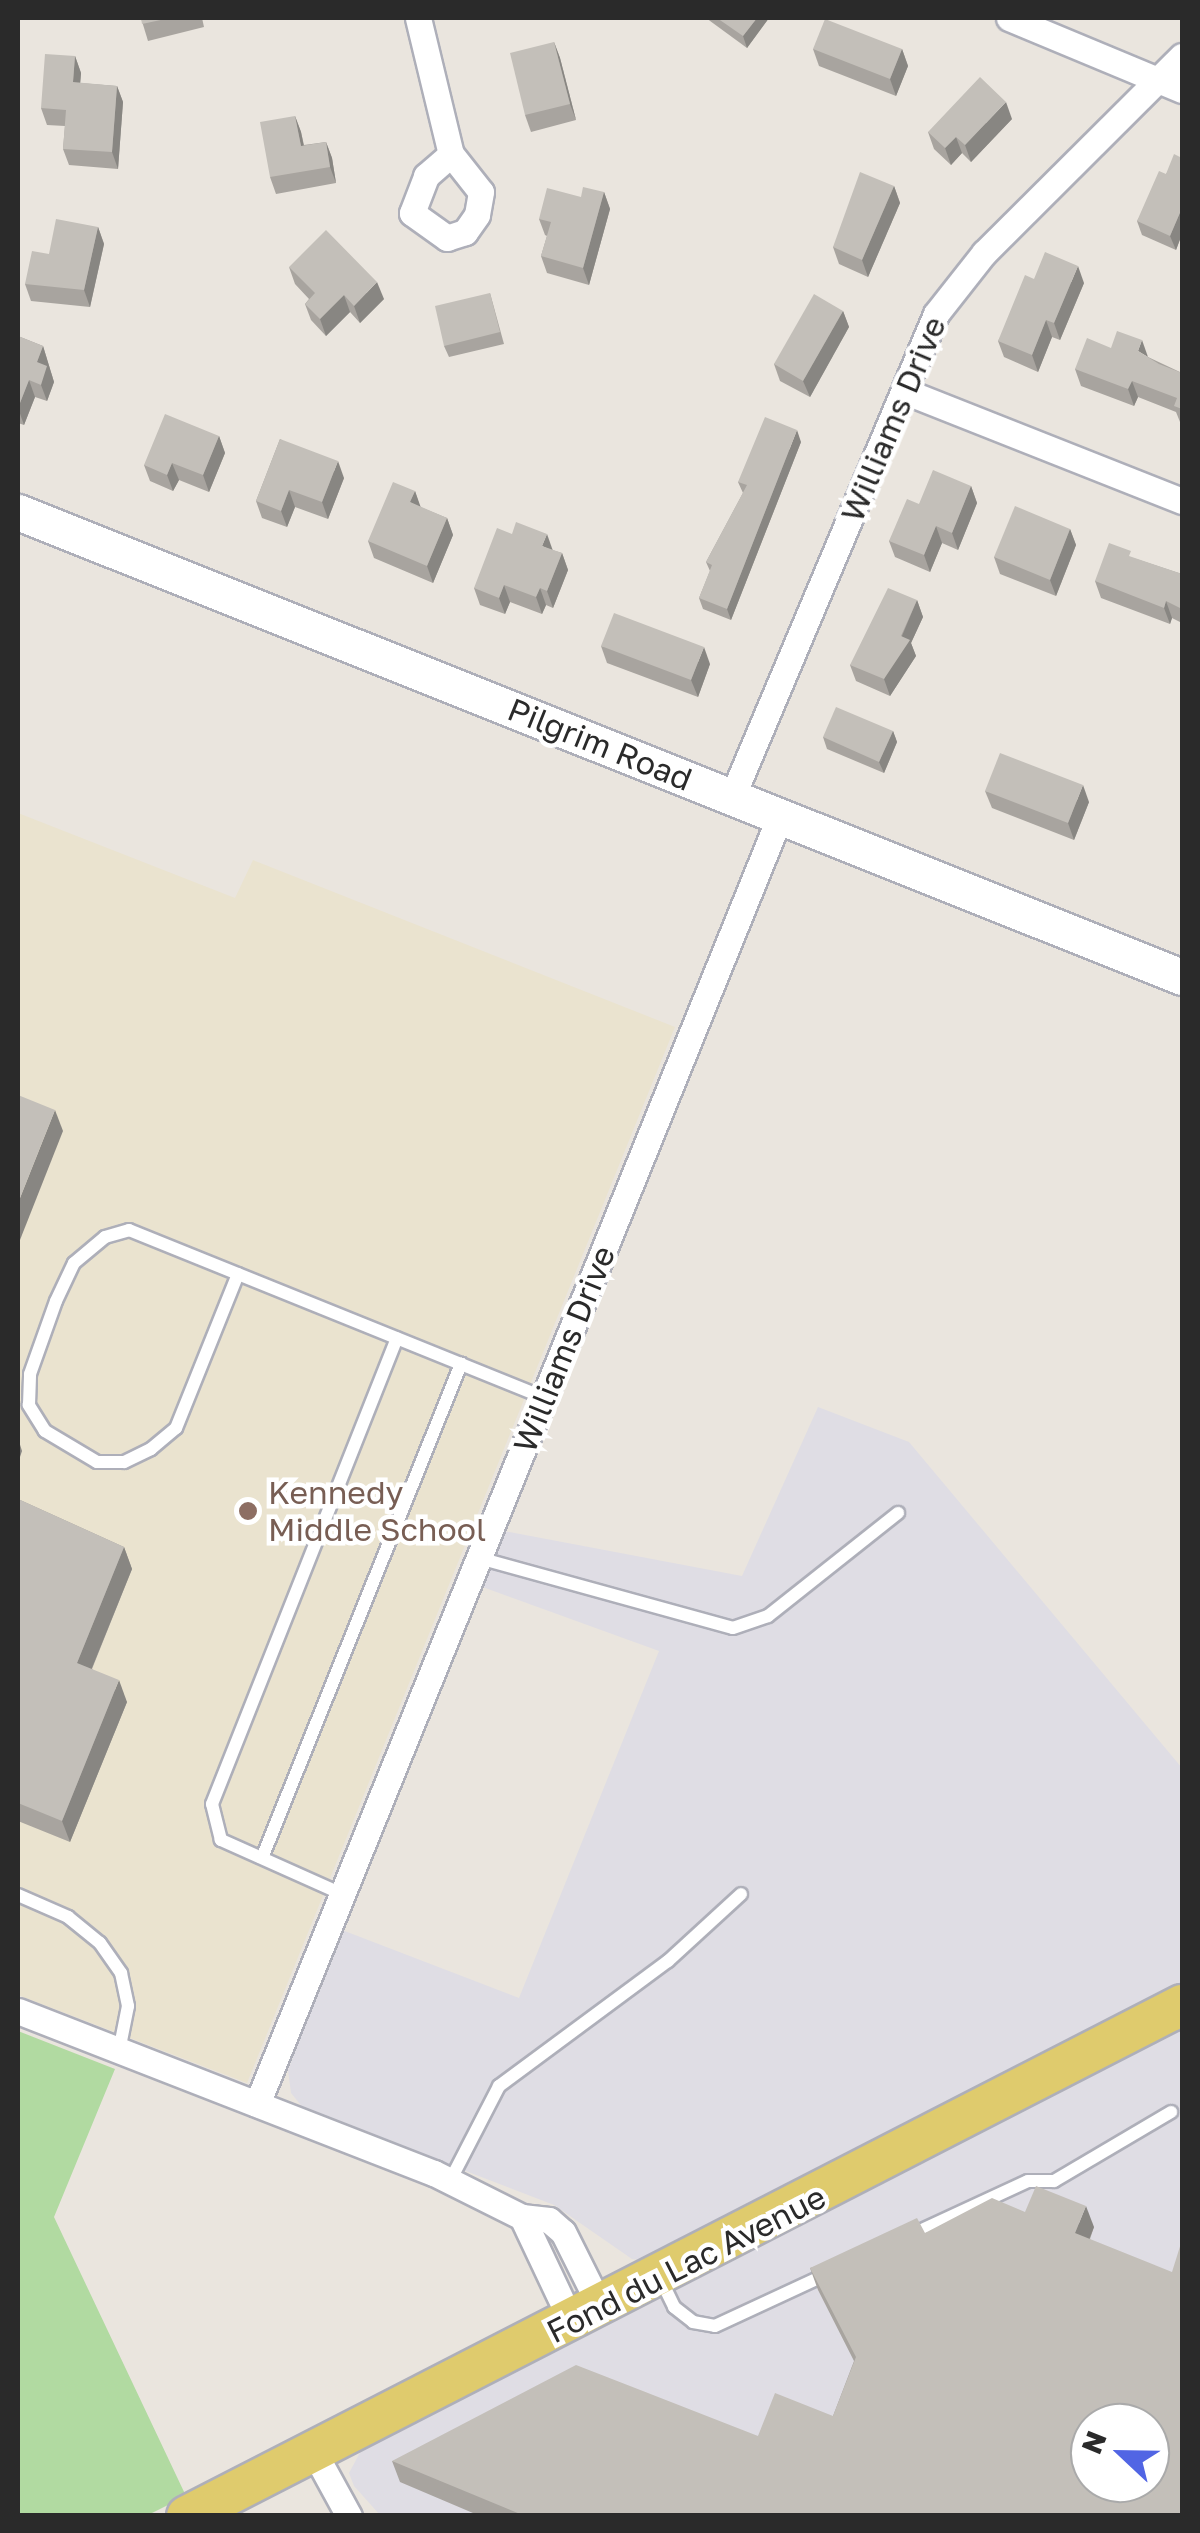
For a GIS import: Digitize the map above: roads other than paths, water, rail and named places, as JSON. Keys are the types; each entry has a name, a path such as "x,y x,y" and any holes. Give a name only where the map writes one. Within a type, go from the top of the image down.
{"main road":[{"name":"Fond du Lac Avenue","path":"186,2516 587,2316 1182,2006"}],"street":[{"path":"418,18 452,154"},
{"path":"1009,18 1172,86"},
{"name":"Williams Drive","path":"732,797 936,314 984,253 1172,86 1182,56"},
{"path":"904,391 1182,501"},
{"name":"Pilgrim Road","path":"18,512 1182,977"},
{"name":"Williams Drive","path":"257,2104 780,816"},
{"path":"18,2011 450,2181 522,2217 587,2316"},
{"path":"316,2454 349,2516"}],"lane":[{"path":"238,1274 176,1428 151,1449 124,1462 97,1462 45,1432 29,1405 30,1374 74,1263 105,1237 130,1230 544,1398"},
{"path":"342,1894 221,1840 212,1804 397,1338"},
{"path":"262,1858 461,1364"},
{"path":"479,1558 733,1628 768,1616 898,1512"},
{"path":"450,2181 498,2086 668,1961 741,1894"},
{"path":"18,1895 68,1917 100,1943 120,1973 128,2006 119,2051"},
{"path":"889,2245 1028,2180 1054,2181 1171,2112"},
{"path":"660,2278 674,2307 692,2322 716,2326 837,2269"}],"place":[{"name":"Kennedy Middle School","path":"248,1511"}]}
